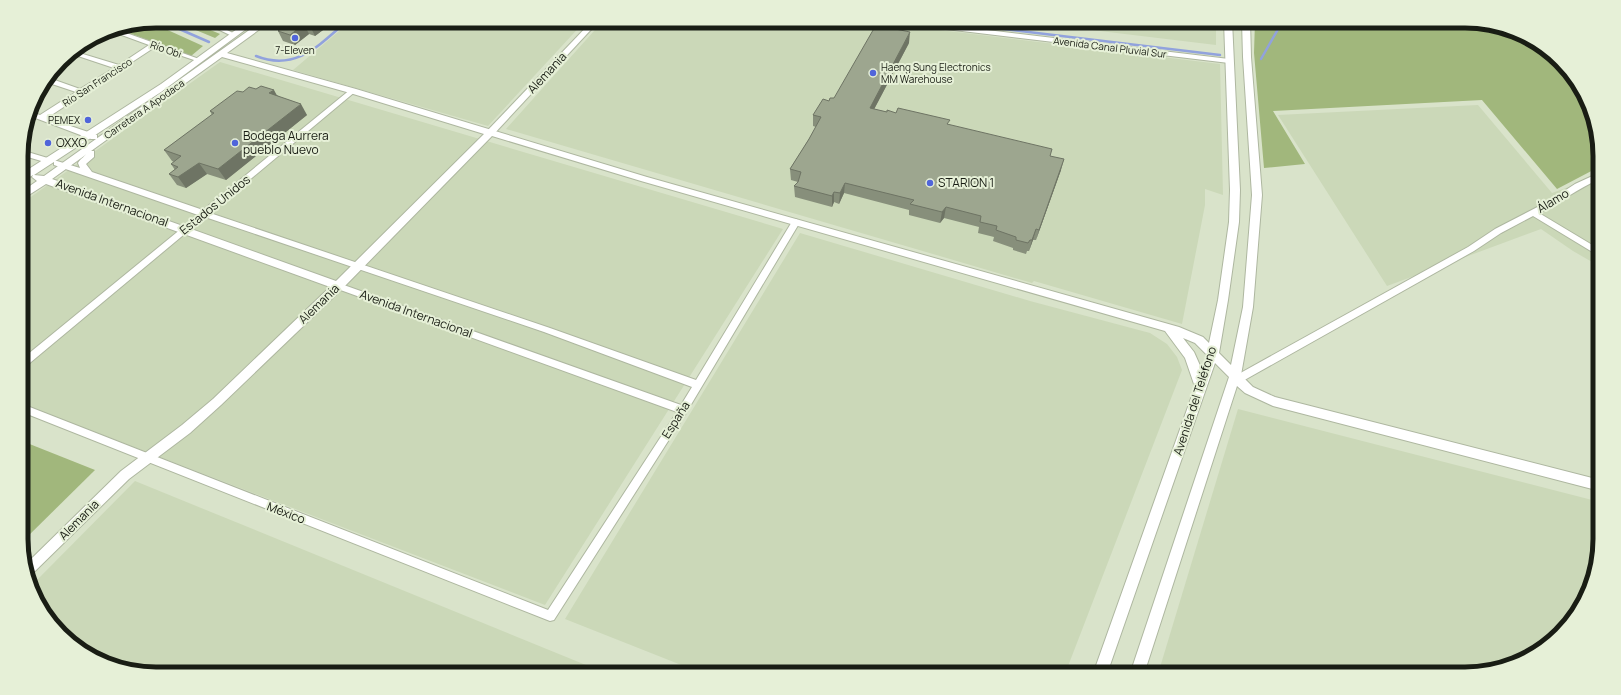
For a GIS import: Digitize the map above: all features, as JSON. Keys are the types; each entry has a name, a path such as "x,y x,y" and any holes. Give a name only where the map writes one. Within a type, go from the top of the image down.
{"main road":[{"name":"Carretera A Apodaca","path":"68,163 91,136 153,91 171,81 244,28"},
{"name":"Carretera A Apodaca","path":"28,192 225,55 258,28"},
{"name":"Avenida del Teléfono","path":"1102,667 1202,388 1213,353 1223,300 1234,222 1235,190 1228,28"},
{"path":"1139,667 1237,377 1248,308 1257,195 1246,28"},
{"path":"28,195 45,179 68,163 91,153 225,55 353,91 490,133 796,222 1168,328 1190,335 1213,353 1250,390 1273,401 1593,484"},
{"path":"1229,58 1247,57"},
{"name":"Alemania","path":"31,568 111,488 146,458 186,429 217,402 358,267 490,133"},
{"path":"28,175 91,136"},
{"name":"Carretera A Apodaca","path":"28,185 45,179"},
{"name":"Avenida Internacional","path":"45,179 338,286"},
{"path":"1168,328 1187,349 1195,362 1202,388"}],"street":[{"path":"219,28 234,35"},
{"name":"Alemania","path":"490,133 589,28"},
{"name":"Avenida Canal Pluvial Sur","path":"959,28 1229,58"},
{"name":"Río Obi","path":"120,33 199,60"},
{"name":"Río San Francisco","path":"41,118 154,45"},
{"path":"78,54 119,67"},
{"path":"52,82 81,92"},
{"name":"Estados Unidos","path":"28,359 353,91"},
{"path":"35,116 91,136"},
{"path":"90,173 85,170 82,163 90,156 91,153"},
{"path":"28,155 48,162"},
{"name":"Avenida Internacional","path":"68,163 90,173 205,214 547,330 698,385"},
{"name":"Álamo","path":"1533,213 1552,203 1578,186 1593,179"},
{"path":"1237,377 1471,249 1498,231 1533,213"},
{"name":"Álamo","path":"1533,213 1593,249"},
{"name":"España","path":"550,616 683,410 796,222"},
{"name":"Avenida Internacional","path":"338,286 683,410"},
{"name":"México","path":"28,410 550,616"}],"shaded area":[{"path":"343,28 579,28 488,126 293,70"},
{"path":"597,28 923,28 1220,64 1223,195 1205,189 1205,205 1182,324 1034,281 1032,283 506,129"},
{"path":"1075,28 1216,28 1216,45"},
{"path":"220,62 783,229 545,605 28,406 28,199"},
{"path":"1478,105 1552,193 1593,178 1593,263 1541,229 1387,286 1278,115"},
{"path":"800,233 1030,301 1150,333 1167,344 1177,357 1182,370 1068,667 686,667 565,619"},
{"path":"1238,409 1593,500 1593,548 1591,564 1583,588 1567,617 1556,630 1543,641 1522,654 1490,665 1474,667 1160,667"},
{"path":"135,481 591,667 156,667 131,665 92,650 65,630 45,603 36,581"}],"green space":[{"path":"163,28 203,46 191,56 125,32 139,29"},
{"path":"191,28 206,28 220,34 215,38"},
{"path":"1255,28 1465,28 1498,32 1529,45 1543,54 1556,65 1567,78 1576,92 1589,123 1592,139 1593,170 1557,189 1482,100 1273,111 1305,164 1264,168 1254,53"},
{"path":"28,443 95,470 28,536"}],"building":[{"path":"282,28 299,28 290,35 278,31"},
{"name":"STARION 1","path":"874,28 891,28 910,32 870,108 887,112 887,110 896,113 898,108 950,120 947,124 1052,149 1050,156 1064,159 1039,230 1036,229 1032,240 1028,243 1016,240 1016,237 996,230 997,226 980,222 981,216 946,207 942,212 910,204 914,200 845,183 840,193 834,192 832,196 794,186 798,182 801,172 790,169 821,117 813,115 823,99 829,101 830,98 834,98"},
{"name":"Bodega Aurrera pueblo Nuevo","path":"261,86 274,90 269,93 301,104 218,169 199,163 178,177 169,174 178,167 171,164 181,156 164,150 214,113 210,111 237,91 243,92 249,87 256,89"}],"waterway":[{"path":"177,28 209,42"},
{"path":"256,56 270,60 283,61 295,58 306,54 339,28"},
{"path":"996,28 1220,55"},
{"path":"1261,59 1279,28"}],"place":[{"name":"7-Eleven","path":"295,38"},
{"name":"Haeng Sung Electronics MM Warehouse","path":"873,73"},
{"name":"PEMEX","path":"88,120"},
{"name":"OXXO","path":"48,143"},
{"name":"Bodega Aurrera pueblo Nuevo","path":"235,143"},
{"name":"STARION 1","path":"930,183"}]}
